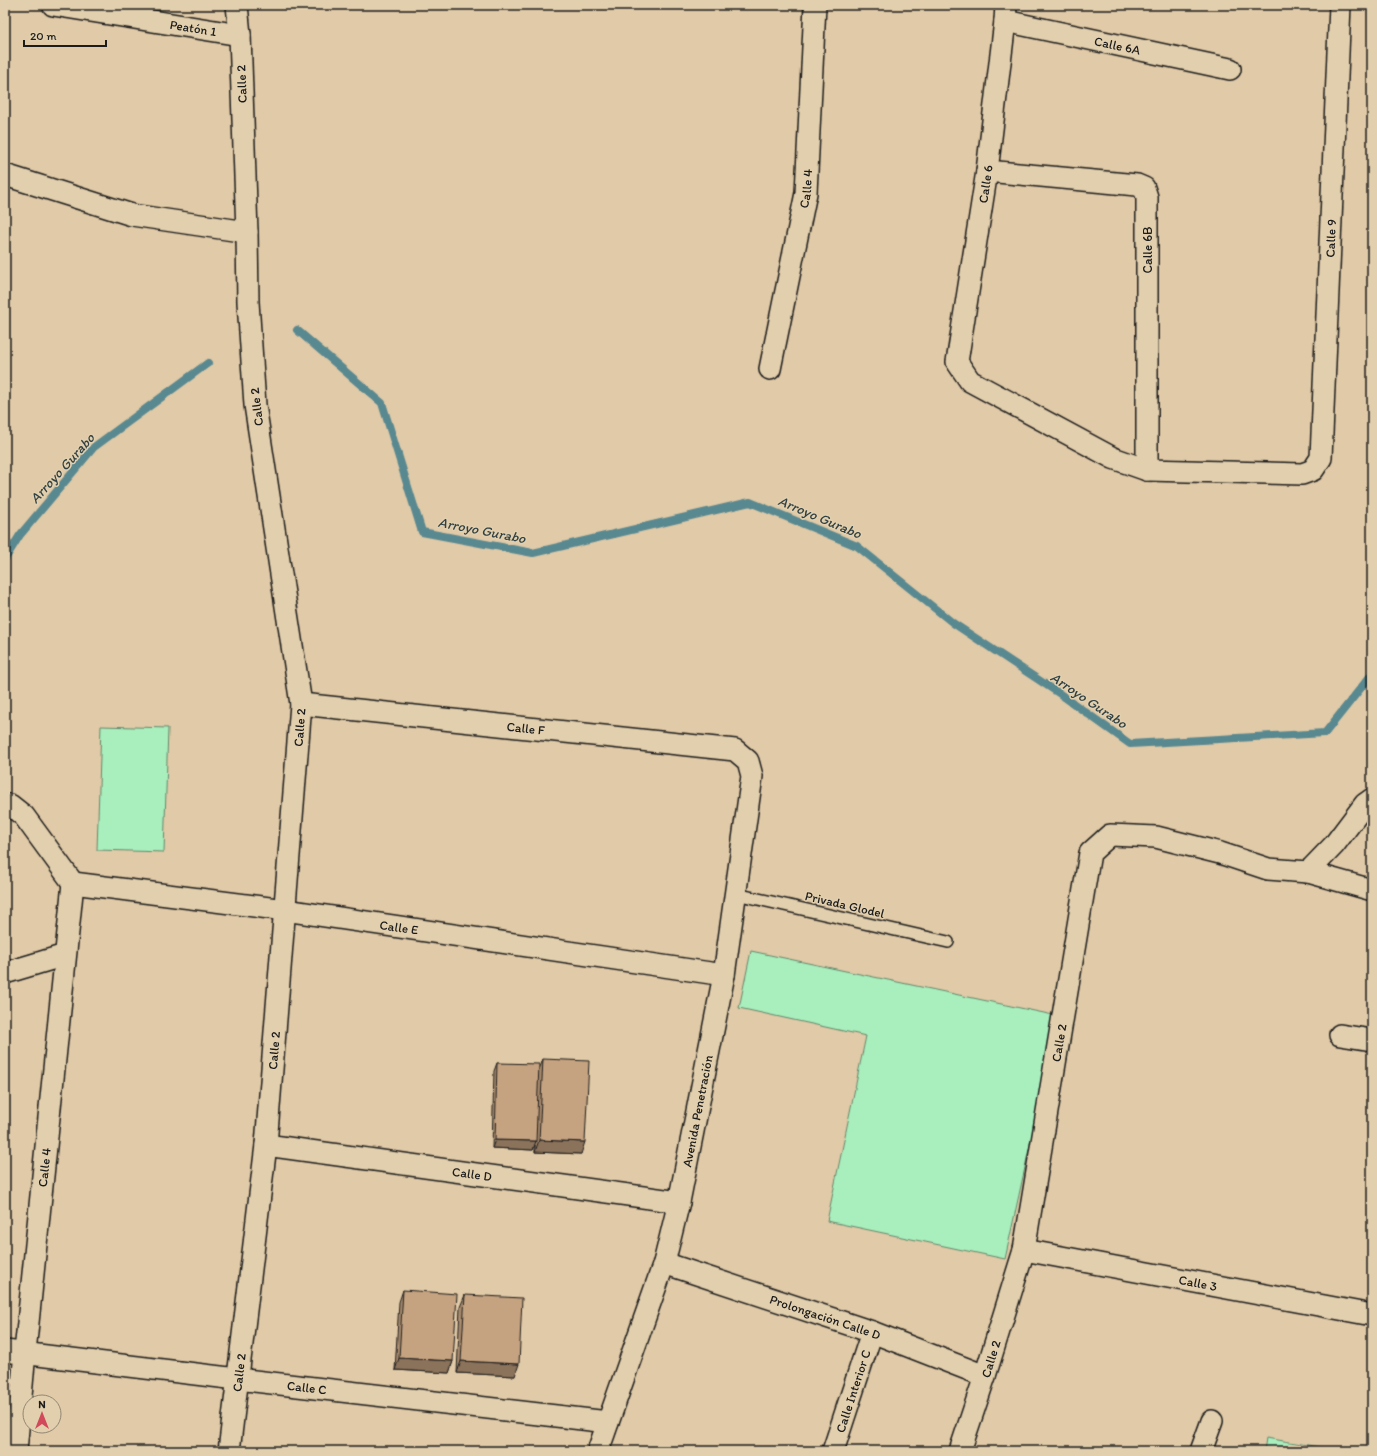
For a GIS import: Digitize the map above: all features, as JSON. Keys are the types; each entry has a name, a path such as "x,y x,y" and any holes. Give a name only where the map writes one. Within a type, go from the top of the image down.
{"street":[{"name":"Peatón 1","path":"52,5 240,35"},
{"name":"Calle 2","path":"229,1451 266,1144 301,704 255,405 248,302 240,35 237,5"},
{"name":"Calle 4","path":"770,369 806,193 815,5"},
{"name":"Calle 9","path":"1146,470 1302,474 1313,470 1321,458 1340,5"},
{"name":"Calle 6A","path":"1006,13 1230,69"},
{"name":"Calle 6","path":"1006,13 987,171 957,362 970,381 1114,458 1146,470"},
{"name":"Calle 6B","path":"987,171 1137,185 1144,188 1147,197 1146,470"},
{"path":"5,175 132,215 247,232"},
{"name":"Calle F","path":"301,704 735,750 748,761"},
{"name":"Avenida Penetración","path":"598,1451 664,1263 679,1202 724,975 752,776 748,761"},
{"path":"1308,872 1334,845 1365,804 1372,799"},
{"path":"5,805 10,805 24,816 73,883"},
{"name":"Calle 2","path":"960,1451 1024,1250 1090,852 1110,835 1156,837 1220,853 1268,869 1308,872 1372,890"},
{"name":"Calle 4","path":"16,1451 15,1352 73,883"},
{"name":"Calle E","path":"73,883 285,910 724,975"},
{"path":"5,973 65,955"},
{"path":"1340,1035 1372,1040"},
{"name":"Calle D","path":"266,1144 679,1202"},
{"name":"Calle 3","path":"1024,1250 1372,1315"},
{"name":"Prolongación Calle D","path":"664,1263 872,1332 985,1376"},
{"name":"Calle Interior C","path":"833,1451 872,1332"},
{"name":"Calle C","path":"15,1352 608,1422"},
{"path":"1201,1451 1212,1421"}],"lane":[{"name":"Privada Glodel","path":"736,894 948,942"}],"green space":[{"path":"101,726 168,728 164,852 97,850"},
{"path":"751,951 1058,1016 1005,1259 827,1221 866,1036 739,1008"},
{"path":"1266,1438 1343,1451 1264,1451"}],"building":[{"path":"543,1059 589,1061 585,1142 539,1140"},
{"path":"497,1063 539,1064 536,1141 495,1140"},
{"path":"403,1290 457,1294 453,1361 399,1358"},
{"path":"465,1295 522,1298 519,1364 461,1361"}],"waterway":[{"name":"Arroyo Gurabo","path":"297,330 382,403 422,532 533,553 750,502 857,546 953,623 1063,696 1130,744 1325,733 1372,674"},
{"name":"Arroyo Gurabo","path":"5,559 20,535 94,447 208,363"}]}
